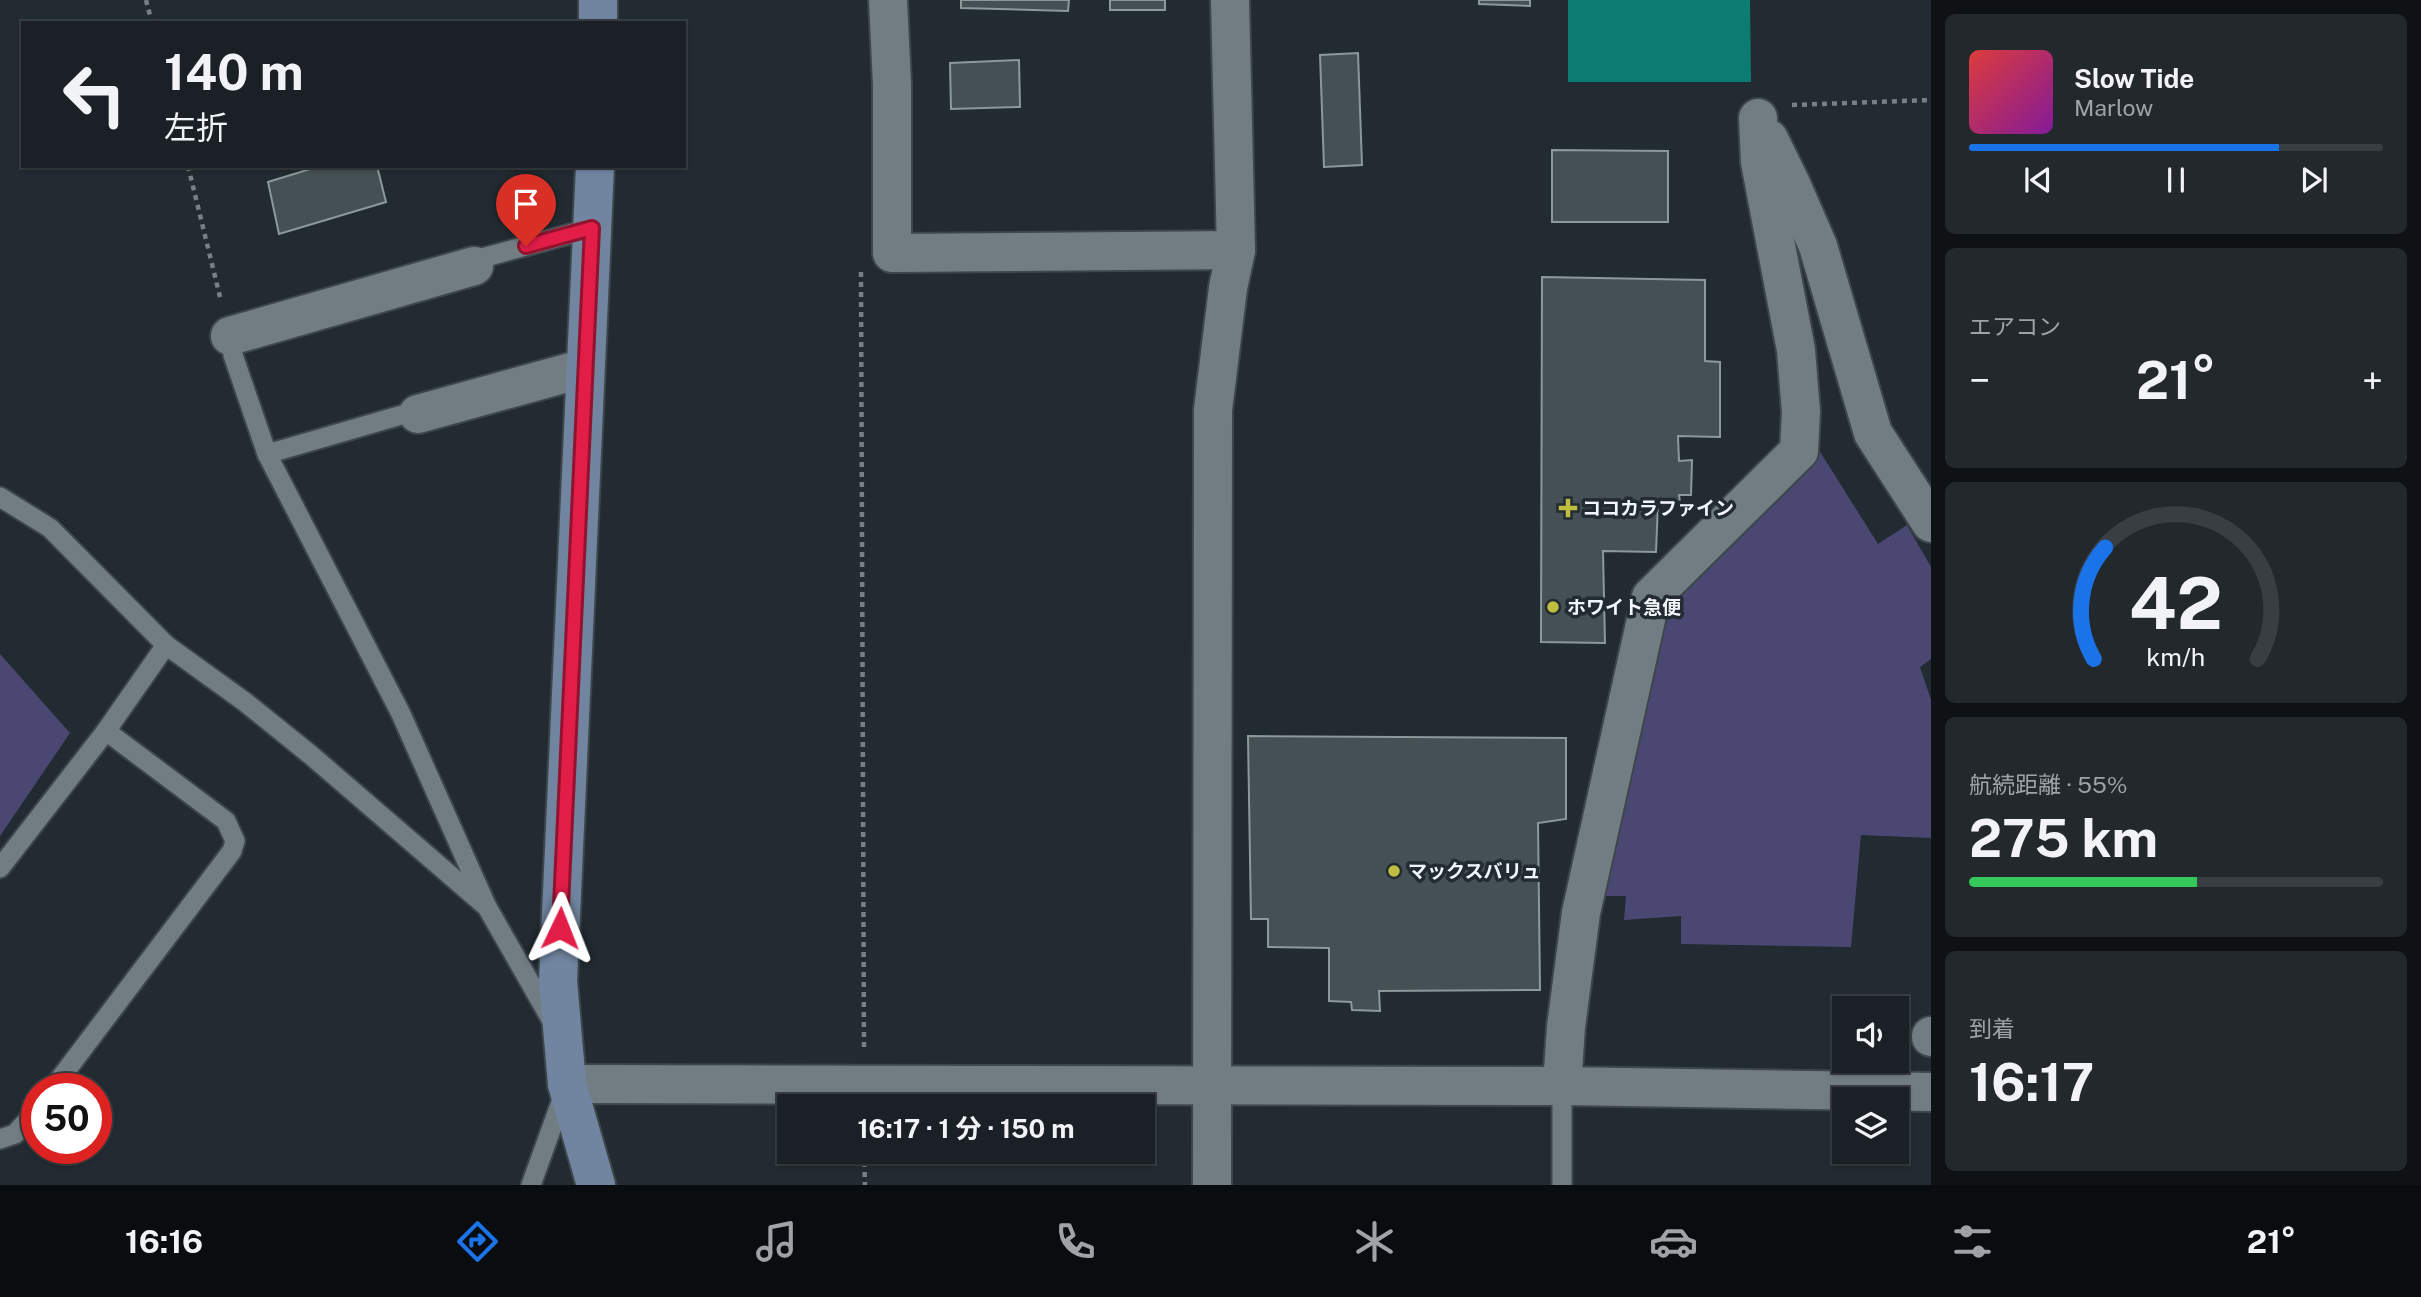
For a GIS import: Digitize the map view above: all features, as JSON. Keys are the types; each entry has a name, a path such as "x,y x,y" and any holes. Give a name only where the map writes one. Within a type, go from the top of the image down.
{"main road":[{"path":"598,0 598,21"},
{"path":"595,168 558,981 568,1084 596,1185"}],"street":[{"path":"888,0 892,85 892,253 1236,250"},
{"path":"1212,1185 1213,410 1228,288 1236,250 1230,0"},
{"path":"1758,118 1818,246 1873,433 1931,523"},
{"path":"1562,1086 1566,1027 1581,913 1651,597 1799,451 1801,412 1796,350 1760,162 1758,118"},
{"path":"230,336 474,266"},
{"path":"418,414 585,368"},
{"path":"568,1084 1562,1086 1931,1092"}],"lane":[{"path":"474,266 482,258 592,228"},
{"path":"230,336 233,355 267,454 401,714 487,907 562,1037"},
{"path":"267,454 405,414 418,414"},
{"path":"0,497 50,528 166,645 302,748 487,907"},
{"path":"0,868 106,731 166,645"},
{"path":"64,1073 232,851 235,841 226,821 106,731"},
{"path":"531,1185 568,1084"},
{"path":"1562,1086 1562,1185"},
{"path":"0,1139 15,1134 21,1127"}],"path":[{"path":"146,0 151,21"},
{"path":"1758,118 1781,105 1931,100"},
{"path":"188,168 230,336"},
{"path":"864,1084 861,267 892,229"},
{"path":"864,1164 864,1185"}],"shaded area":[{"path":"1568,0 1750,0 1751,82 1568,82"},
{"path":"1819,450 1878,544 1907,525 1931,567 1931,659 1920,667 1931,700 1931,838 1861,835 1851,947 1681,944 1681,916 1624,920 1626,896 1594,896 1659,604"},
{"path":"0,654 70,733 0,836"}],"building":[{"path":"961,0 1069,0 1068,11 961,8"},
{"path":"1110,0 1165,0 1165,10 1110,10"},
{"path":"1479,0 1530,0 1530,6 1479,4"},
{"path":"1358,53 1362,165 1324,167 1320,55"},
{"path":"1019,60 1020,107 951,109 950,63"},
{"path":"1552,150 1668,151 1668,222 1552,222"},
{"path":"314,168 378,168 386,202 279,234 268,182"},
{"path":"1542,277 1705,280 1705,361 1720,362 1720,437 1678,436 1679,461 1692,460 1691,495 1679,495 1680,502 1658,503 1656,552 1603,551 1605,643 1541,642"},
{"name":"マックスバリュ","path":"1248,736 1566,738 1566,819 1538,823 1540,990 1379,991 1380,1011 1352,1010 1351,1002 1329,1001 1329,948 1268,947 1268,919 1251,919"}],"place":[{"name":"ココカラファイン","path":"1568,508"},
{"name":"ホワイト急便","path":"1553,607"},
{"name":"マックスバリュ","path":"1394,871"}],"route":[{"path":"526,246 592,228 560,928"}]}
